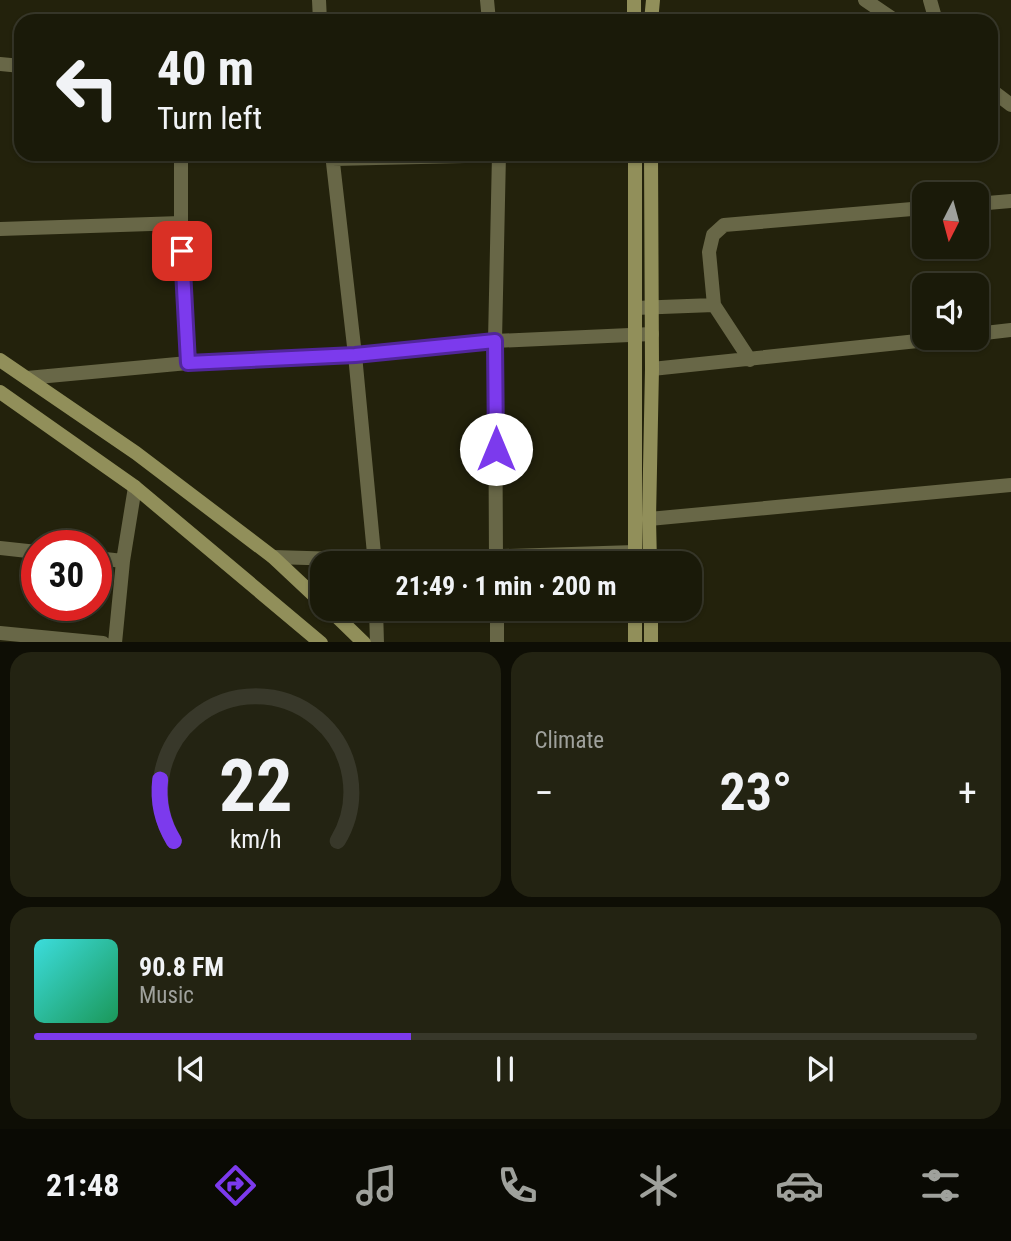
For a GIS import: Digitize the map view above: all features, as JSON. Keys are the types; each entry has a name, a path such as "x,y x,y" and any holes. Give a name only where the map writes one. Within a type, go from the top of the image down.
{"main road":[{"path":"635,161 635,551"},
{"path":"650,551 651,161"},
{"path":"0,360 136,453 273,557 310,592"},
{"path":"0,392 135,487 321,642"},
{"path":"341,621 364,642"},
{"path":"635,621 635,642"},
{"path":"651,621 651,642"}],"street":[{"path":"865,0 886,14"},
{"path":"181,161 181,223 188,363"},
{"path":"332,161 374,551"},
{"path":"496,551 495,341 499,161"},
{"path":"989,203 1011,201"},
{"path":"750,360 714,304 709,252 713,235 724,225 912,209"},
{"path":"0,229 181,223"},
{"path":"635,308 714,304"},
{"path":"989,333 1011,330"},
{"path":"27,378 188,363 355,355 495,341 652,334"},
{"path":"652,369 912,342"},
{"path":"649,519 1011,485"},
{"path":"115,642 123,561 135,487"},
{"path":"0,548 21,550"},
{"path":"273,557 310,559"},
{"path":"112,560 123,561"},
{"path":"376,621 377,642"},
{"path":"497,621 497,642"},
{"path":"0,633 103,642"}],"route":[{"path":"182,251 188,363 355,355 495,341 496,449"}]}
